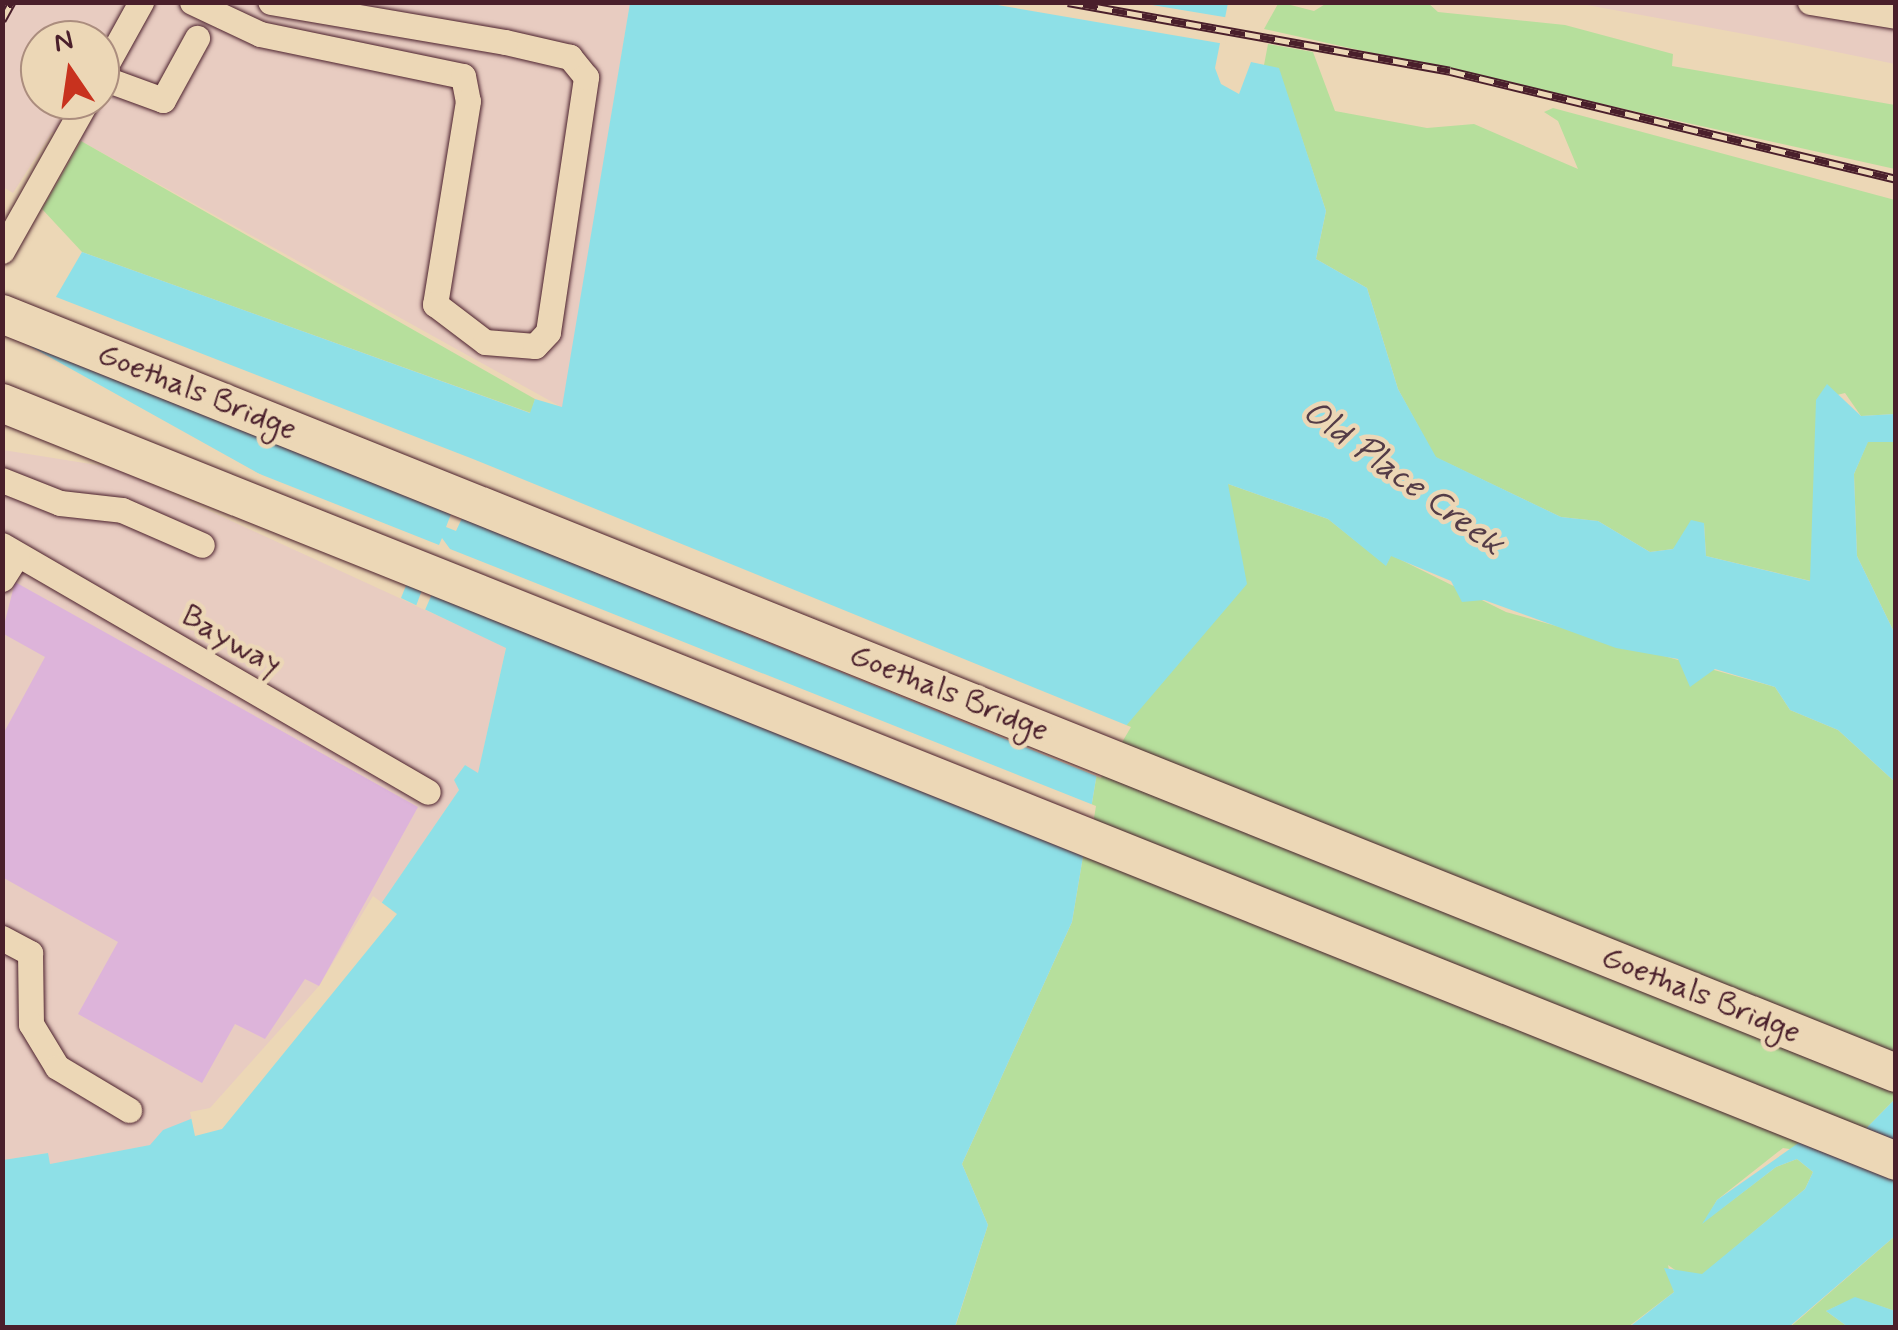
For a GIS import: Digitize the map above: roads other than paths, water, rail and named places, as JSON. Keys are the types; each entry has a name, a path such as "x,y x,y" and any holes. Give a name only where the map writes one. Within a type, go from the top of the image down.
{"highway":[{"name":"Goethals Bridge","path":"2,314 1896,1072"},
{"path":"2,402 1896,1161"}],"street":[{"path":"120,40 141,2"},
{"path":"192,2 260,34 463,76 468,102 435,304 485,342 535,346 548,332 586,77 570,57 270,2"},
{"path":"1822,4 1896,16"},
{"path":"120,84 163,100 197,38"},
{"path":"2,250 76,120"},
{"path":"2,480 60,504 122,510 202,545"},
{"path":"2,579 10,550"},
{"name":"Bayway","path":"10,550 428,792"},
{"path":"2,938 30,953 31,1024 57,1066 129,1110"}],"water":[{"name":"Old Place Creek","path":"630,3 1228,3 1215,68 1221,84 1239,94 1251,62 1279,68 1326,211 1316,259 1367,288 1398,389 1436,457 1561,517 1598,521 1650,552 1673,549 1691,520 1704,523 1706,556 1810,581 1816,400 1827,384 1861,416 1895,414 1895,442 1868,442 1854,474 1857,556 1895,634 1895,782 1838,730 1790,710 1775,687 1715,669 1690,687 1678,659 1616,648 1484,600 1462,602 1451,581 1391,556 1386,566 1328,519 1228,484 1247,584 1113,741 1097,773 1072,922 962,1164 988,1225 955,1327 3,1328 3,1160 48,1153 50,1164 150,1145 163,1130 211,1111 328,981 459,790 454,780 465,765 478,773 506,648 401,598 411,573 385,544 28,345 82,252 530,413 535,399 562,407"},
{"path":"1895,1099 1895,1236 1789,1327 1628,1328 1674,1292 1664,1268 1702,1274 1805,1189 1813,1172 1797,1159 1776,1167 1702,1224 1717,1200 1807,1137 1838,1157"},
{"path":"1855,1297 1895,1311 1895,1327 1848,1327 1826,1311"}],"railway":[{"path":"2,20 12,2"},
{"path":"1068,2 1450,71 1896,179"}]}
